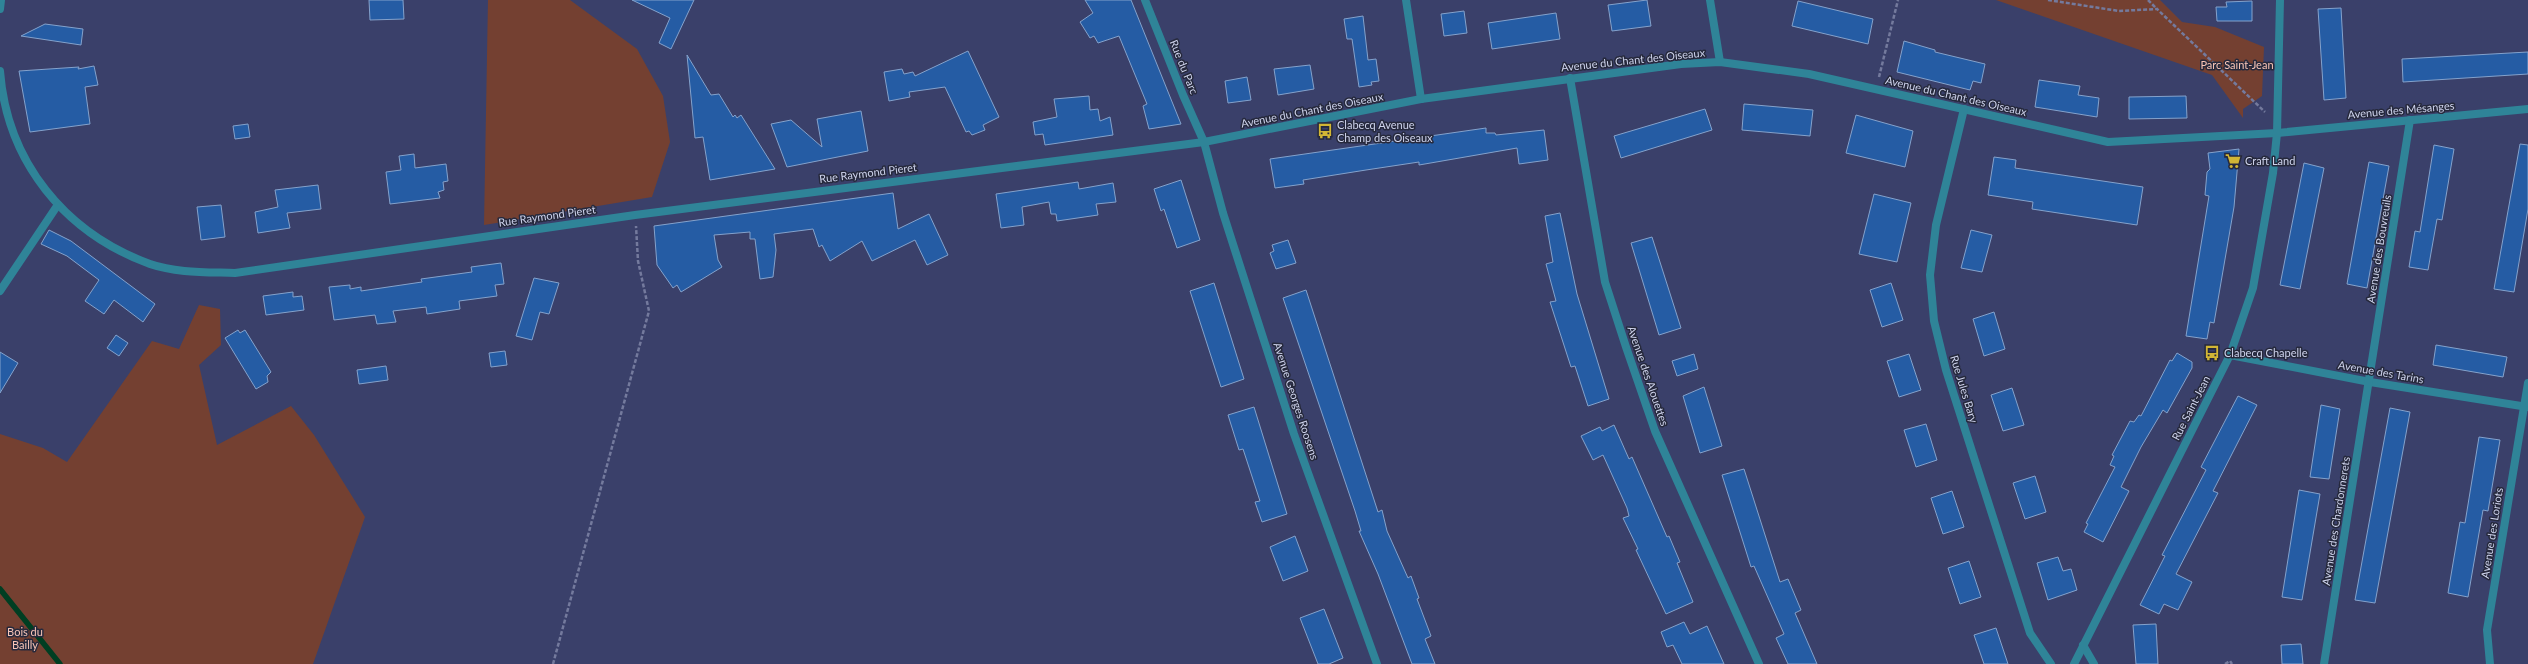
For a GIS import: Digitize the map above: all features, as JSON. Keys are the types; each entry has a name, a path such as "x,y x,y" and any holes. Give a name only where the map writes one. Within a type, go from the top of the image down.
{"street":[{"path":"0,9 1,0"},
{"name":"Rue du Parc","path":"1145,0 1183,95 1204,142"},
{"path":"1406,0 1421,99"},
{"path":"1710,0 1720,62"},
{"name":"Rue Saint-Jean","path":"2074,664 2230,355 2253,288 2273,173 2277,133 2280,0"},
{"name":"Avenue du Chant des Oiseaux","path":"1204,142 1421,99 1681,64 1720,62 1809,74 2108,142 2277,133"},
{"name":"Rue Raymond Pieret","path":"0,71 1,87 16,140 33,175 58,206 102,241 151,264 193,272 235,273 635,215 1204,142"},
{"name":"Avenue des Alouettes","path":"1570,78 1605,282 1655,432 1759,664"},
{"name":"Rue Jules Bary","path":"1964,109 1936,225 1930,275 1934,321 1946,370 2030,633 2051,664"},
{"name":"Avenue des Mésanges","path":"2277,133 2528,109"},
{"name":"Avenue des Bouvreuils","path":"2370,382 2410,120"},
{"name":"Avenue Georges Roosens","path":"1204,142 1223,213 1294,434 1377,664"},
{"path":"0,291 58,206"},
{"name":"Avenue des Tarins","path":"2230,355 2370,382 2526,406"},
{"name":"Avenue des Chardonnerets","path":"2324,664 2370,382"},
{"name":"Avenue des Loriots","path":"2490,664 2487,630 2526,406 2528,383"},
{"path":"2083,644 2094,664"}],"path":[{"path":"1876,89 1898,0"},
{"path":"2048,0 2119,11 2158,9"},
{"path":"2148,0 2264,112 2278,114"},
{"path":"553,664 649,311 638,261 635,215"},
{"path":"2225,664 2230,661 2232,664"}],"green space":[{"path":"488,0 570,0 637,49 663,96 670,142 652,197 484,225"},
{"name":"Parc Saint-Jean","path":"1996,0 2160,0 2182,22 2215,27 2264,47 2262,96 2243,109 2243,118 2212,75"},
{"name":"Bois du Bailly","path":"199,305 220,309 221,345 199,365 217,445 291,406 314,435 365,517 313,664 0,664 0,434 43,448 67,462 152,341 179,349"}],"building":[{"path":"369,0 403,0 404,19 370,20"},
{"path":"632,0 694,0 671,49 659,43 670,18"},
{"path":"1085,0 1131,0 1181,124 1149,129 1143,106 1147,104 1119,36 1098,43 1094,36 1090,38 1080,22 1093,13"},
{"path":"1647,0 1651,26 1612,31 1608,5"},
{"path":"1798,1 1873,19 1868,44 1792,26"},
{"path":"2252,1 2252,21 2217,21 2216,7 2227,7 2226,2"},
{"path":"2341,8 2346,98 2324,100 2318,9"},
{"path":"1464,11 1467,33 1444,36 1441,14"},
{"path":"1556,13 1560,39 1492,49 1488,23"},
{"path":"1363,16 1368,60 1376,59 1379,81 1371,82 1372,85 1359,87 1352,39 1347,39 1344,19"},
{"path":"45,24 83,29 81,45 21,36"},
{"path":"1904,41 1935,50 1935,52 1985,64 1981,83 1973,81 1970,90 1897,72"},
{"path":"968,51 999,117 983,125 985,130 972,135 969,131 966,132 945,87 909,92 910,97 889,101 884,72 902,69 904,74 913,72 915,76"},
{"path":"2528,52 2528,74 2403,82 2402,59"},
{"path":"687,55 711,95 719,94 733,117 735,115 737,118 741,115 775,169 710,180 703,137 695,138"},
{"path":"1310,65 1314,89 1278,95 1274,69"},
{"path":"94,66 98,85 85,87 90,124 30,132 19,71 79,67 78,69"},
{"path":"1247,77 1251,100 1228,103 1225,81"},
{"path":"2039,80 2080,86 2078,95 2099,98 2097,117 2035,107"},
{"path":"1089,96 1090,110 1098,109 1100,121 1110,117 1113,135 1045,145 1043,134 1035,135 1033,122 1057,117 1054,99"},
{"path":"2186,96 2187,118 2129,119 2129,97"},
{"path":"1744,104 1813,110 1810,136 1742,130"},
{"path":"1705,109 1712,130 1621,158 1614,136"},
{"path":"861,111 868,151 787,167 771,124 791,120 822,147 817,119"},
{"path":"1856,115 1913,131 1905,167 1846,153"},
{"path":"248,124 250,137 235,139 233,126"},
{"path":"1486,128 1486,133 1495,133 1496,135 1544,130 1548,160 1519,164 1517,148 1419,165 1419,162 1303,180 1304,184 1275,188 1270,159"},
{"path":"2520,144 2528,145 2528,209 2514,292 2494,289"},
{"path":"2434,145 2454,149 2442,220 2437,219 2428,270 2409,267 2415,231 2420,232"},
{"path":"2239,149 2234,207 2214,323 2210,322 2207,339 2186,336 2209,196 2205,195 2207,172 2210,169 2208,153"},
{"path":"414,154 415,168 446,164 448,181 443,182 444,190 438,192 440,198 390,204 386,172 401,170 399,156"},
{"path":"1994,157 2016,160 2015,168 2143,187 2137,225 2032,209 2033,202 1988,195"},
{"path":"2369,162 2389,166 2367,288 2347,284"},
{"path":"2304,163 2324,168 2300,289 2280,285"},
{"path":"1181,180 1200,240 1177,248 1164,209 1161,211 1154,189"},
{"path":"1078,182 1079,189 1113,183 1116,202 1096,204 1098,215 1057,221 1056,214 1051,214 1049,202 1022,207 1024,225 1001,228 996,194"},
{"path":"318,185 321,209 287,213 290,228 258,233 255,212 278,207 275,190"},
{"path":"893,193 898,229 929,214 948,255 927,265 915,240 872,261 862,241 830,261 822,245 819,247 813,229 774,234 776,250 773,277 760,279 755,239 750,239 750,232 714,235 718,260 722,267 681,292 677,285 673,288 657,265 654,226"},
{"path":"1874,194 1911,203 1897,262 1859,254"},
{"path":"221,205 225,237 201,240 197,207"},
{"path":"1560,213 1577,294 1609,399 1588,406 1575,366 1571,367 1550,302 1556,301 1546,264 1553,262 1545,216"},
{"path":"49,230 71,241 155,304 143,322 114,300 104,314 85,301 99,280 67,256 41,244"},
{"path":"1971,230 1992,235 1982,272 1961,268"},
{"path":"1652,237 1681,328 1659,335 1631,243"},
{"path":"1288,240 1296,263 1276,269 1270,253 1274,251 1272,245"},
{"path":"501,263 504,284 495,285 497,296 459,301 460,309 427,314 426,307 393,311 396,322 377,324 375,315 334,320 329,287 350,285 350,289 361,287 361,291 422,282 421,279 472,272 471,267"},
{"path":"534,278 559,283 549,314 540,312 532,340 516,336"},
{"path":"1214,283 1244,379 1221,387 1190,291"},
{"path":"1891,283 1903,320 1882,327 1870,290"},
{"path":"1306,290 1378,512 1382,510 1387,531 1408,578 1411,576 1419,598 1417,599 1431,636 1425,639 1435,664 1412,664 1378,574 1359,531 1361,531 1355,511 1283,298"},
{"path":"293,292 293,297 302,296 304,310 266,315 263,296"},
{"path":"1994,312 2005,349 1984,356 1973,319"},
{"path":"238,330 240,333 245,330 271,372 267,376 268,382 256,389 225,338"},
{"path":"116,335 128,343 119,356 107,348"},
{"path":"2436,345 2507,357 2503,377 2433,365"},
{"path":"505,351 507,365 491,367 489,353"},
{"path":"0,352 18,363 0,393"},
{"path":"2177,353 2192,362 2192,368 2167,413 2163,410 2141,447 2121,487 2129,491 2103,542 2084,532 2088,524 2086,523 2115,467 2110,465 2114,456 2112,455 2130,421 2134,422 2139,415 2141,416 2170,360 2172,361"},
{"path":"1694,354 1698,369 1677,376 1672,361"},
{"path":"1909,354 1921,390 1899,397 1887,361"},
{"path":"386,366 388,380 359,384 357,370"},
{"path":"1704,387 1722,446 1700,453 1683,396"},
{"path":"2012,388 2024,425 2003,431 1991,395"},
{"path":"2238,396 2257,405 2213,491 2218,493 2176,574 2192,582 2178,610 2164,604 2159,614 2140,605 2165,556 2162,555 2206,470 2201,467"},
{"path":"2321,405 2340,409 2329,479 2310,477"},
{"path":"1254,407 1287,514 1262,522 1255,502 1260,501 1243,449 1239,450 1228,415"},
{"path":"2390,408 2410,412 2375,603 2355,600"},
{"path":"1926,424 1937,460 1916,467 1904,430"},
{"path":"1614,425 1629,459 1632,457 1667,537 1669,536 1680,562 1677,563 1693,602 1666,614 1636,550 1638,549 1623,518 1629,516 1627,508 1603,455 1593,460 1581,436 1600,427 1602,431"},
{"path":"2479,437 2500,440 2488,511 2483,510 2468,597 2448,593 2460,522 2465,523"},
{"path":"1744,469 1780,582 1788,579 1801,610 1795,613 1817,664 1788,664 1776,638 1784,634 1754,566 1751,567 1722,475"},
{"path":"2035,476 2046,512 2025,519 2013,483"},
{"path":"2299,490 2320,494 2302,600 2282,597"},
{"path":"1952,491 1964,527 1943,534 1931,498"},
{"path":"1295,536 1308,571 1283,581 1270,547"},
{"path":"2058,557 2063,571 2071,569 2077,590 2048,600 2037,563"},
{"path":"1969,561 1981,597 1960,604 1948,568"},
{"path":"1324,609 1343,658 1329,664 1318,664 1300,618"},
{"path":"1684,622 1690,634 1707,626 1724,664 1682,664 1673,645 1667,647 1661,632"},
{"path":"2156,624 2158,664 2136,664 2133,625"},
{"path":"1996,628 2008,664 1984,664 1974,635"},
{"path":"2301,644 2303,664 2282,664 2281,645"}],"waterway":[{"path":"0,589 60,664"}],"place":[{"name":"Clabecq Avenue Champ des Oiseaux","path":"1325,131"},
{"name":"Craft Land","path":"2233,161"},
{"name":"Clabecq Chapelle","path":"2212,353"}]}
